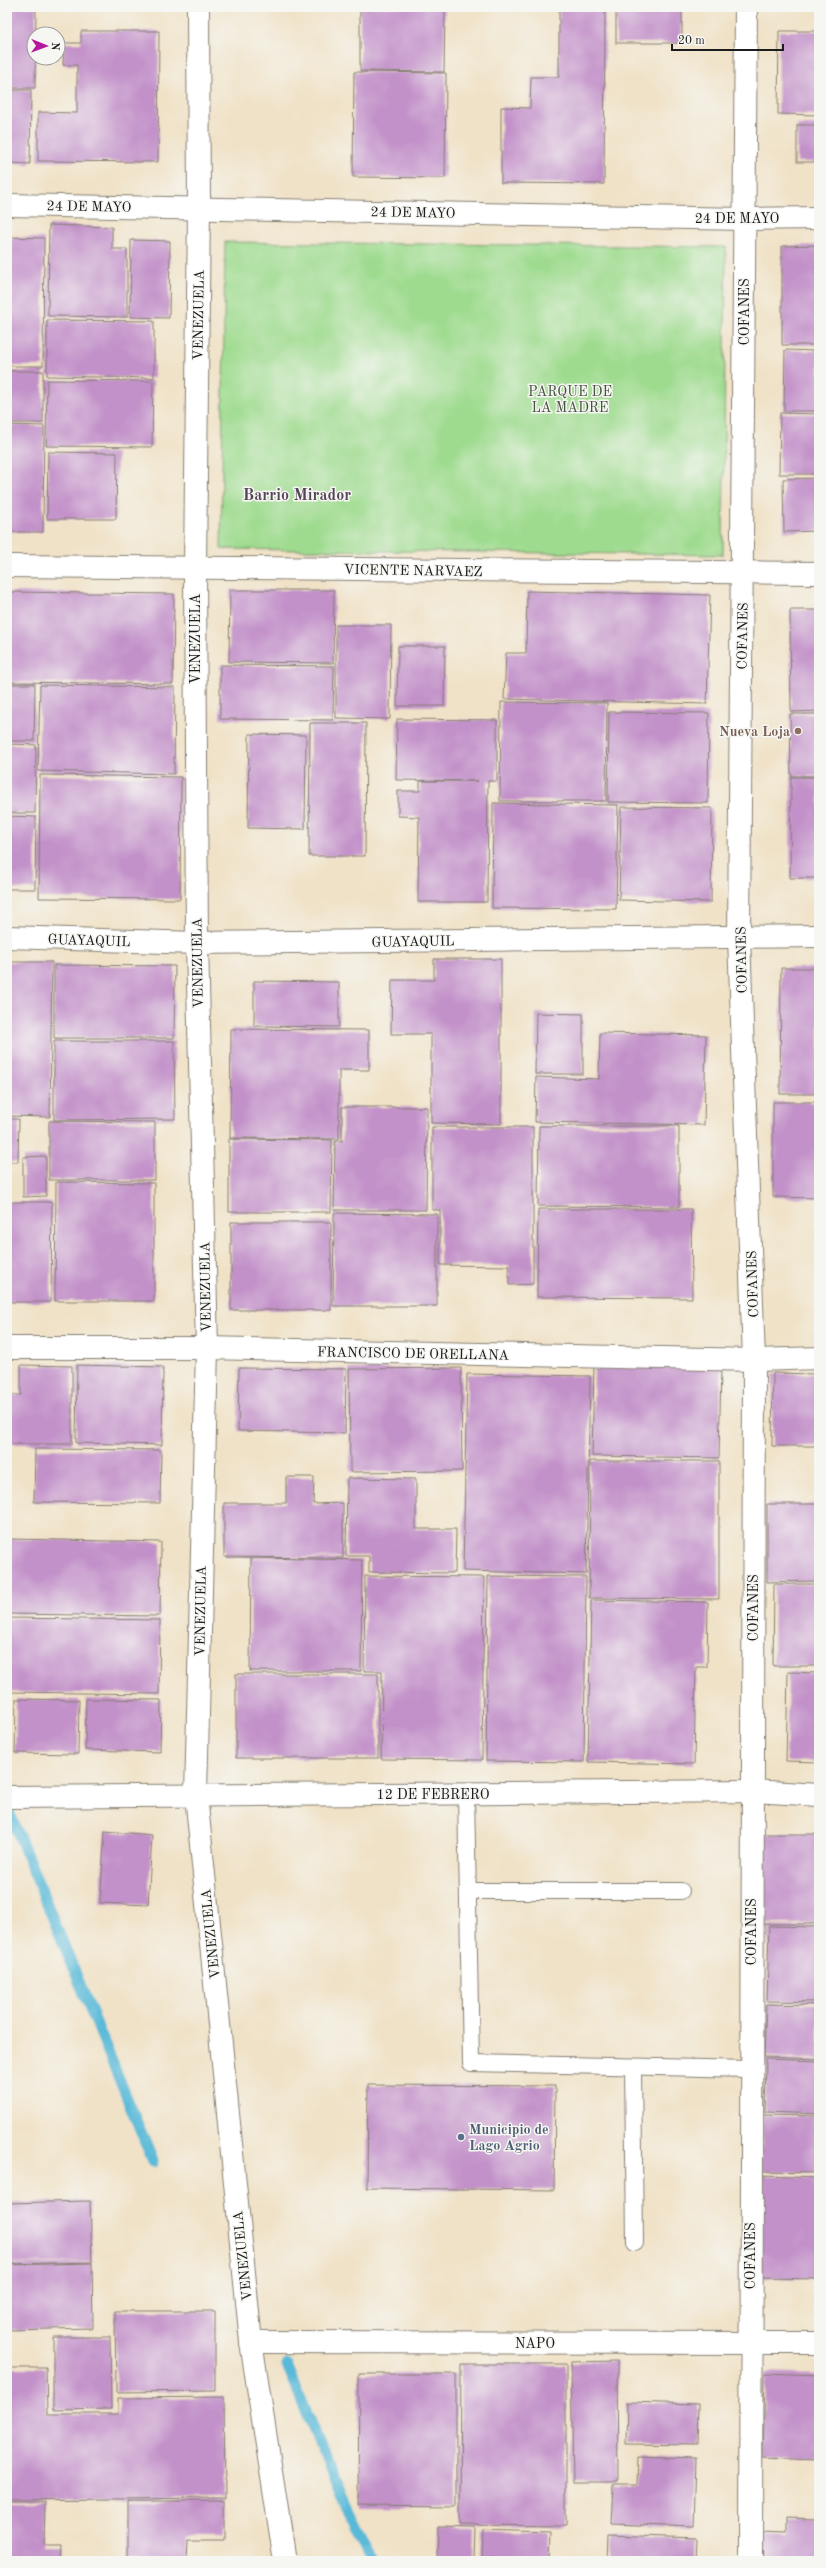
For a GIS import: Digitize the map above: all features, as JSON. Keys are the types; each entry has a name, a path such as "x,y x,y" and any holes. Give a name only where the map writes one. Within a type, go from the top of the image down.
{"street":[{"name":"VENEZUELA","path":"198,7 199,208 195,568 197,943 207,1348 196,1795 250,2342 285,2561"},
{"name":"COFANES","path":"746,7 740,937 754,1360 750,2344 751,2561"},
{"name":"24 DE MAYO","path":"7,205 819,218"},
{"name":"VICENTE NARVAEZ","path":"7,566 819,573"},
{"name":"GUAYAQUIL","path":"7,937 197,943 819,936"},
{"name":"FRANCISCO DE ORELLANA","path":"7,1348 207,1348 754,1360 819,1358"},
{"name":"12 DE FEBRERO","path":"7,1797 46,1798 196,1795 752,1792 819,1795"},
{"name":"NAPO","path":"250,2342 819,2344"}],"lane":[{"path":"466,1793 471,2063 751,2069"},
{"path":"468,1891 681,1891"},
{"path":"633,2067 635,2243"}],"green space":[{"name":"PARQUE DE LA MADRE","path":"225,242 726,247 723,555 221,549"}],"building":[{"path":"7,7 36,7 36,26 26,26 26,66 35,66 35,88 7,88"},
{"path":"360,7 445,7 444,72 360,71"},
{"path":"616,7 682,7 682,43 616,43"},
{"path":"559,9 605,10 604,184 501,183 501,107 530,108 531,77 559,77"},
{"path":"81,31 159,31 158,162 38,161 38,112 77,113 77,65 66,65 66,43 81,43"},
{"path":"779,31 819,31 819,115 778,114"},
{"path":"354,72 446,73 445,178 353,177"},
{"path":"7,90 31,90 30,164 7,163"},
{"path":"797,125 819,125 819,162 797,162"},
{"path":"49,225 112,227 112,249 127,249 127,317 48,316"},
{"path":"7,237 44,238 43,366 7,366"},
{"path":"131,240 170,241 169,318 130,317"},
{"path":"819,245 819,345 782,345 782,246"},
{"path":"47,320 154,321 154,378 47,376"},
{"path":"785,350 819,351 819,411 784,411"},
{"path":"7,371 43,371 43,423 7,423"},
{"path":"47,380 153,381 152,447 46,446"},
{"path":"780,413 819,414 819,474 779,474"},
{"path":"7,425 44,426 43,532 7,532"},
{"path":"48,452 117,453 116,519 47,519"},
{"path":"819,478 819,531 784,532 783,479"},
{"path":"230,590 334,590 333,663 229,662"},
{"path":"527,591 710,595 707,704 504,699 506,653 526,653"},
{"path":"7,592 174,594 173,684 7,682"},
{"path":"790,610 819,610 819,711 791,712"},
{"path":"336,625 391,625 390,719 336,718"},
{"path":"398,646 445,646 444,706 397,706"},
{"path":"220,665 334,666 333,720 220,719"},
{"path":"7,684 35,684 34,741 7,741"},
{"path":"40,685 175,687 174,774 38,771"},
{"path":"501,702 607,703 606,801 500,801"},
{"path":"609,712 709,713 708,803 608,802"},
{"path":"790,714 819,714 819,776 791,776"},
{"path":"397,719 497,720 497,781 488,781 487,902 418,902 419,817 398,816 398,791 420,791 420,781 478,781 396,780"},
{"path":"310,723 366,723 365,856 309,856"},
{"path":"249,734 306,735 305,829 248,828"},
{"path":"7,744 36,745 35,813 7,813"},
{"path":"40,775 181,777 180,899 39,898"},
{"path":"791,777 819,777 819,878 790,878"},
{"path":"493,803 618,805 616,909 492,908"},
{"path":"621,807 712,808 711,902 619,900"},
{"path":"7,816 36,817 35,889 7,889"},
{"path":"434,959 501,959 501,1124 431,1123 431,1034 391,1034 392,980 434,980"},
{"path":"7,962 52,962 50,1117 7,1116"},
{"path":"54,965 175,966 174,1038 54,1038"},
{"path":"781,968 819,968 819,1094 780,1094"},
{"path":"254,981 339,982 339,1027 254,1026"},
{"path":"536,1013 583,1014 583,1074 535,1074"},
{"path":"231,1029 369,1030 369,1070 339,1070 339,1139 230,1138"},
{"path":"600,1033 706,1035 704,1125 535,1122 536,1077 599,1079"},
{"path":"54,1041 174,1041 175,1119 54,1120"},
{"path":"773,1102 819,1102 819,1198 773,1197"},
{"path":"342,1107 427,1107 426,1210 334,1210 335,1141 342,1141"},
{"path":"7,1119 19,1119 18,1162 7,1162"},
{"path":"49,1121 155,1122 155,1180 49,1180"},
{"path":"539,1126 679,1126 679,1207 538,1206"},
{"path":"432,1127 533,1127 533,1284 509,1285 509,1266 440,1265 440,1210 432,1210"},
{"path":"229,1139 332,1140 331,1212 229,1212"},
{"path":"46,1156 46,1196 23,1197 23,1157"},
{"path":"56,1182 154,1183 154,1301 55,1301"},
{"path":"7,1202 52,1202 51,1302 7,1302"},
{"path":"538,1209 691,1209 692,1298 537,1297"},
{"path":"334,1213 437,1214 437,1306 333,1306"},
{"path":"231,1222 331,1222 331,1310 231,1310"},
{"path":"21,1365 72,1366 72,1444 7,1444 7,1395 21,1395"},
{"path":"77,1365 163,1367 162,1445 76,1443"},
{"path":"594,1366 721,1368 719,1458 592,1456"},
{"path":"239,1368 346,1369 345,1433 238,1431"},
{"path":"461,1368 462,1471 350,1472 349,1369"},
{"path":"773,1373 819,1374 819,1446 772,1446"},
{"path":"467,1374 590,1376 586,1574 463,1571"},
{"path":"35,1449 161,1450 160,1503 34,1502"},
{"path":"590,1461 719,1461 719,1599 589,1598"},
{"path":"286,1477 314,1477 313,1504 343,1503 343,1558 224,1557 224,1503 286,1503"},
{"path":"347,1478 416,1479 416,1529 456,1529 455,1573 369,1572 369,1556 346,1556"},
{"path":"767,1504 819,1504 819,1581 767,1582"},
{"path":"7,1539 161,1542 160,1616 7,1614"},
{"path":"251,1558 362,1560 361,1671 250,1671"},
{"path":"365,1576 484,1577 482,1760 381,1759 382,1671 364,1671"},
{"path":"488,1576 586,1577 584,1762 486,1761"},
{"path":"774,1584 819,1584 819,1666 773,1666"},
{"path":"591,1600 708,1602 707,1667 696,1667 694,1764 588,1762"},
{"path":"7,1618 160,1620 159,1694 7,1692"},
{"path":"788,1672 819,1673 819,1762 786,1761"},
{"path":"236,1674 378,1674 378,1758 236,1758"},
{"path":"16,1699 79,1700 78,1754 15,1753"},
{"path":"86,1699 161,1700 160,1752 85,1750"},
{"path":"105,1831 152,1835 148,1905 100,1903"},
{"path":"762,1834 819,1834 819,1924 763,1924"},
{"path":"769,1926 819,1927 819,2002 767,2001"},
{"path":"766,2004 819,2005 819,2059 764,2057"},
{"path":"766,2059 819,2061 819,2114 765,2112"},
{"name":"Municipio de Lago Agrio","path":"368,2085 555,2086 554,2190 367,2188"},
{"path":"763,2115 819,2116 819,2173 761,2172"},
{"path":"762,2176 819,2178 819,2279 759,2278"},
{"path":"90,2201 92,2262 7,2264 7,2203"},
{"path":"92,2263 93,2328 7,2330 7,2265"},
{"path":"115,2311 215,2311 215,2391 116,2392"},
{"path":"53,2337 110,2337 111,2409 53,2410"},
{"path":"617,2361 618,2482 573,2482 571,2362"},
{"path":"461,2364 566,2364 566,2526 460,2525"},
{"path":"7,2368 46,2368 47,2414 118,2414 118,2398 224,2397 225,2498 7,2500"},
{"path":"765,2373 819,2375 819,2460 763,2458"},
{"path":"359,2374 456,2374 456,2507 358,2506"},
{"path":"627,2402 698,2404 697,2445 626,2444"},
{"path":"638,2456 696,2458 694,2527 611,2524 613,2485 637,2485"},
{"path":"128,2501 224,2501 224,2539 188,2539 187,2561 128,2561"},
{"path":"7,2502 45,2502 44,2545 62,2545 61,2561 7,2561"},
{"path":"816,2505 819,2505 819,2561 759,2561 759,2532 786,2533 786,2518 815,2519"},
{"path":"437,2527 474,2528 473,2561 436,2561"},
{"path":"482,2530 550,2532 549,2561 481,2558"},
{"path":"609,2535 696,2538 695,2561 608,2561"}],"waterway":[{"path":"7,1807 153,2161"},
{"path":"287,2365 355,2531 372,2561"}],"place":[{"name":"Nueva Loja","path":"798,731"},
{"name":"Municipio de Lago Agrio","path":"461,2137"}],"district":[{"name":"Barrio Mirador","path":"297,494"}]}
